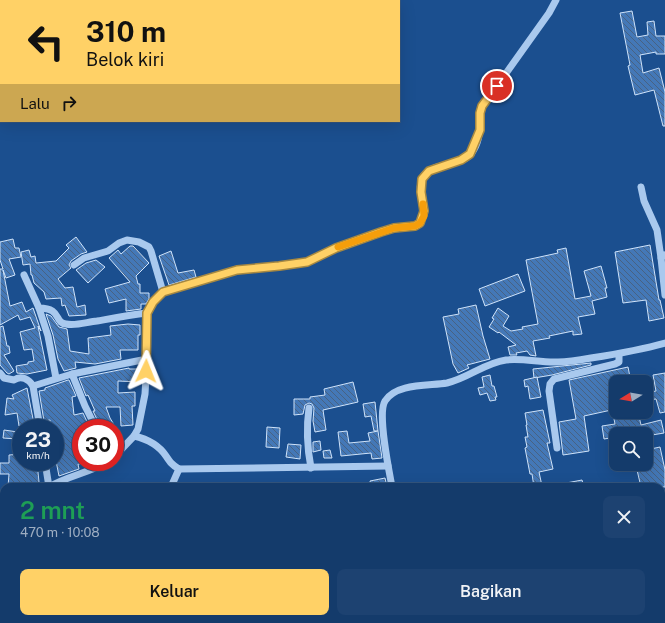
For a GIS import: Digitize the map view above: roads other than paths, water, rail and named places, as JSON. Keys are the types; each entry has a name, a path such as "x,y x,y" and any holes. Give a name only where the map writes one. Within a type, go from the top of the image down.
{"street":[{"path":"124,447 134,436 138,429 141,417 145,394 147,313 153,302 163,292 237,270 307,262 336,248 375,234 394,228 415,226 420,223 424,211 421,192 422,179 429,171 461,160 470,154 480,130 480,113 482,106 549,13 556,0"},
{"path":"641,187 644,201 657,230 663,256 665,293"},
{"path":"74,265 90,255 108,251 123,241 135,240 149,247 163,292"},
{"path":"24,275 39,308 48,336 56,378"},
{"path":"39,308 56,312 62,323 71,325 147,313"},
{"path":"391,483 382,408 389,396 398,390 453,381 483,366 495,362 521,360 559,362 619,354 665,343"},
{"path":"556,448 549,391 550,384 554,379 615,364 619,362 619,354"},
{"path":"33,386 72,374 147,359"},
{"path":"0,374 4,378 14,380 18,377 30,381 33,386 38,419"},
{"path":"72,374 92,419"},
{"path":"309,408 306,427 311,468"},
{"path":"134,436 150,440 165,454 172,465 179,469 388,466"},
{"path":"173,483 179,469"},
{"path":"46,471 48,483"},
{"path":"56,483 88,471"}]}
